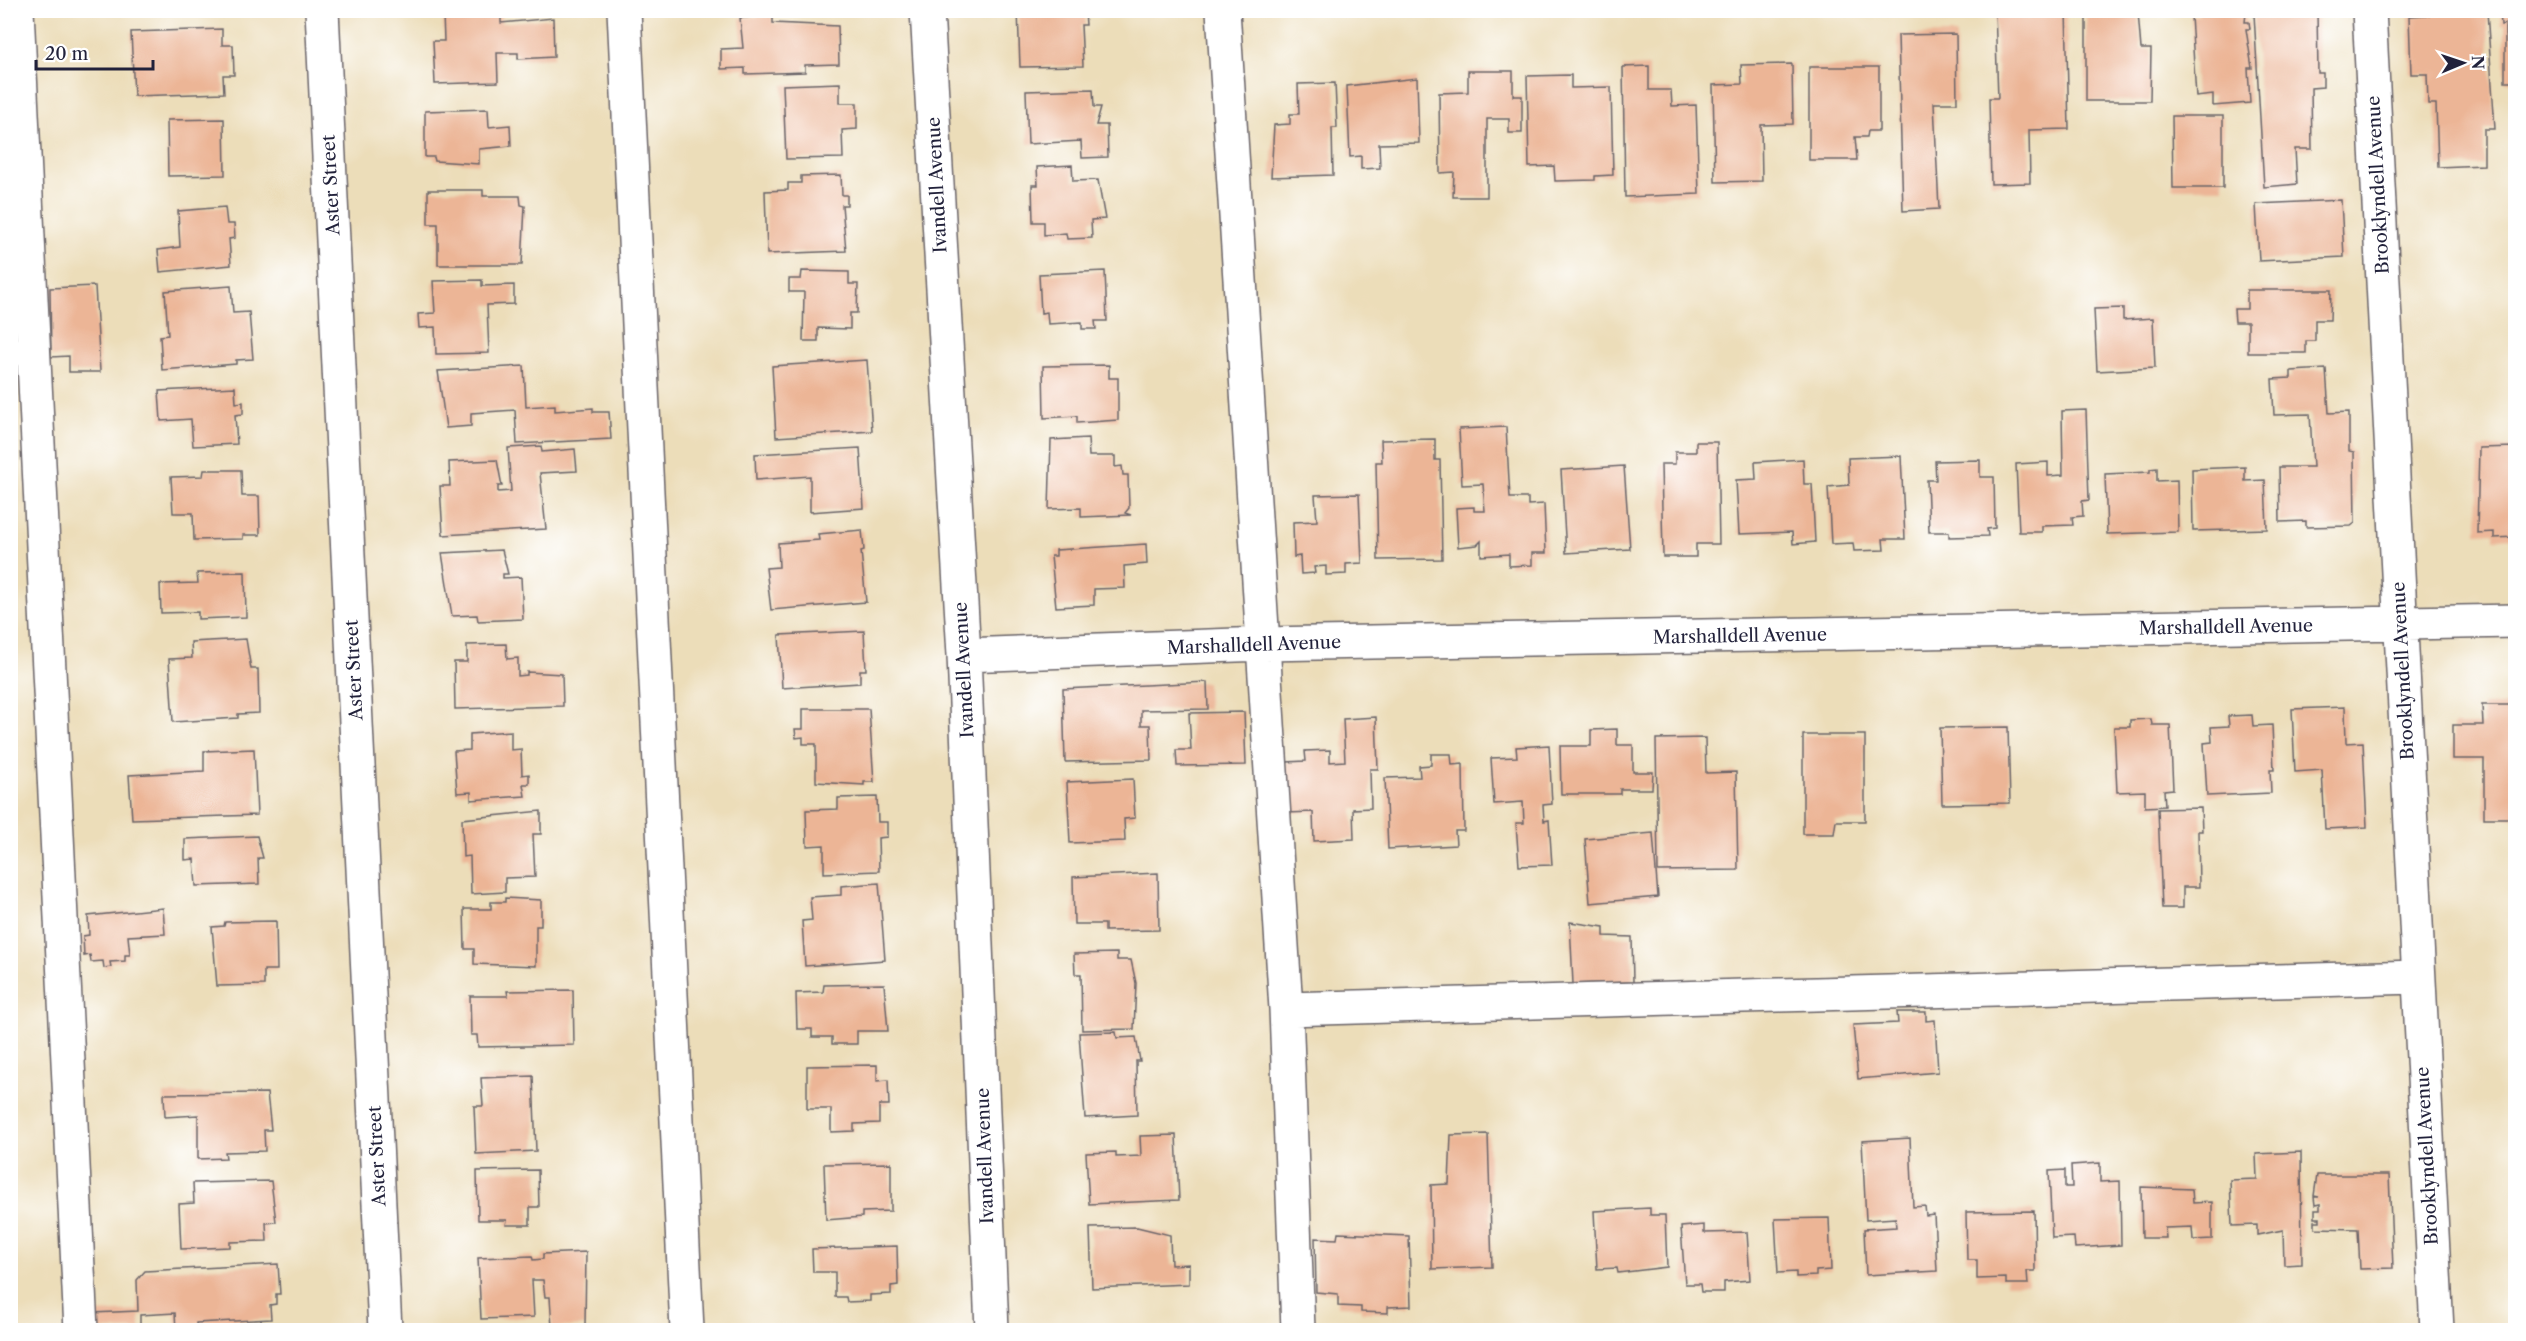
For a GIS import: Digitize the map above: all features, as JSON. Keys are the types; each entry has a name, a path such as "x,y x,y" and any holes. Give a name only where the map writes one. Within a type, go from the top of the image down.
{"street":[{"path":"17,10 81,1330"},
{"name":"Aster Street","path":"322,10 385,1330"},
{"path":"624,10 687,1330"},
{"name":"Ivandell Avenue","path":"927,10 964,655 992,1330"},
{"path":"1224,10 1287,1009 1298,1330"},
{"name":"Brooklyndell Avenue","path":"2369,10 2417,977 2437,1330"},
{"name":"Marshalldell Avenue","path":"964,655 1264,644 2516,621"},
{"path":"1287,1009 2417,977"}],"building":[{"path":"1018,10 1085,12 1086,25 1081,25 1083,66 1020,67"},
{"path":"1995,10 2066,10 2069,129 2029,130 2030,183 1991,184 1989,98 1998,98"},
{"path":"2198,10 2239,10 2239,14 2246,13 2245,22 2249,22 2250,29 2246,29 2252,68 2248,68 2250,103 2213,106 2213,95 2196,97 2191,16 2199,15"},
{"path":"2264,10 2317,10 2318,73 2323,73 2323,87 2311,88 2312,149 2295,149 2297,184 2264,187 2254,14 2264,14"},
{"path":"2445,10 2487,11 2495,129 2484,129 2484,165 2438,167 2436,104 2428,104 2427,74 2411,74 2409,16 2445,14"},
{"path":"2500,10 2516,10 2516,82 2505,82 2505,24 2501,25"},
{"path":"493,12 501,14 501,23 553,18 554,57 518,59 518,53 497,53 498,82 435,84 433,41 444,41 443,14"},
{"path":"2086,12 2138,12 2141,49 2151,49 2150,101 2086,101"},
{"path":"773,16 773,23 838,26 839,64 805,65 805,72 745,74 745,68 721,69 721,49 743,48 740,18"},
{"path":"222,29 222,45 233,45 234,75 223,75 224,93 134,96 131,32"},
{"path":"1956,34 1957,103 1934,103 1939,209 1903,211 1898,35"},
{"path":"1792,64 1793,124 1761,125 1762,181 1715,182 1713,85 1742,84 1741,65"},
{"path":"1649,66 1649,90 1671,90 1672,106 1696,105 1699,194 1625,197 1623,67"},
{"path":"1809,67 1879,67 1879,131 1868,131 1867,137 1855,137 1857,160 1809,160"},
{"path":"1468,71 1513,71 1513,96 1522,96 1522,133 1509,133 1509,119 1487,119 1487,197 1453,197 1454,172 1440,173 1439,93 1468,92"},
{"path":"1571,75 1571,88 1611,87 1613,175 1595,176 1595,180 1555,181 1554,166 1529,167 1527,76"},
{"path":"1417,78 1419,143 1379,144 1380,168 1361,169 1361,156 1350,157 1347,86"},
{"path":"840,83 840,103 857,103 857,129 842,130 843,158 786,159 783,85"},
{"path":"1335,83 1337,128 1332,128 1333,175 1271,177 1274,125 1290,124 1290,114 1299,114 1298,84"},
{"path":"1093,89 1094,107 1101,107 1096,125 1107,125 1108,157 1082,158 1081,141 1028,144 1026,91"},
{"path":"488,109 489,127 510,125 511,146 479,149 479,164 435,161 434,157 425,157 425,111"},
{"path":"2172,116 2223,116 2223,188 2173,188"},
{"path":"224,119 225,175 168,176 167,120"},
{"path":"1072,165 1073,181 1098,180 1105,219 1091,220 1092,238 1067,239 1066,233 1044,235 1044,222 1033,222 1032,185 1038,185 1037,167"},
{"path":"841,175 842,195 847,195 847,205 842,205 846,251 767,254 765,191 788,190 788,183 801,183 801,176"},
{"path":"428,190 483,190 483,196 520,196 521,205 525,206 522,265 438,265 438,224 428,224"},
{"path":"2341,200 2344,257 2259,261 2256,204"},
{"path":"225,207 227,224 234,224 235,238 229,239 231,265 160,272 158,250 180,247 178,211"},
{"path":"802,271 849,272 849,284 858,284 857,313 850,313 850,329 818,328 818,341 803,341 804,292 789,292 789,279 801,279"},
{"path":"1105,271 1107,321 1095,321 1096,329 1082,329 1082,322 1048,324 1047,312 1041,313 1039,274"},
{"path":"482,280 482,286 514,285 514,304 487,305 489,353 436,354 435,327 419,328 418,314 435,313 433,281"},
{"path":"95,286 100,372 69,372 69,356 51,357 50,288"},
{"path":"231,286 233,313 249,312 253,359 236,360 236,364 162,370 160,336 168,335 165,291"},
{"path":"2247,290 2331,290 2330,320 2315,320 2315,341 2306,341 2306,353 2248,353 2248,322 2235,322 2234,309 2247,309"},
{"path":"2123,308 2123,320 2153,318 2155,368 2097,371 2094,309"},
{"path":"867,360 872,431 776,437 772,366"},
{"path":"1109,365 1109,378 1118,378 1118,420 1077,423 1077,416 1044,418 1043,366"},
{"path":"524,366 526,407 555,405 555,411 593,408 593,412 609,412 611,439 517,444 515,410 471,413 471,426 446,428 438,371"},
{"path":"2326,369 2329,413 2349,412 2349,451 2354,452 2355,523 2351,526 2306,527 2306,521 2280,522 2279,467 2313,467 2310,414 2274,415 2272,379 2291,378 2291,371"},
{"path":"235,387 236,403 243,402 243,414 235,415 237,444 193,446 191,419 161,421 159,391"},
{"path":"2086,410 2089,500 2082,501 2083,516 2072,517 2073,525 2042,526 2042,532 2019,532 2016,464 2048,462 2048,476 2063,475 2062,411"},
{"path":"1506,427 1510,498 1528,498 1528,505 1544,504 1546,553 1532,553 1532,565 1509,566 1509,554 1481,556 1481,541 1477,545 1458,547 1456,508 1474,507 1474,511 1485,511 1483,484 1462,485 1459,429"},
{"path":"1088,438 1089,456 1115,456 1115,467 1122,466 1123,475 1128,475 1129,508 1125,513 1131,515 1081,517 1081,508 1049,509 1051,440"},
{"path":"1435,439 1435,460 1440,460 1442,559 1378,560 1376,462 1382,462 1381,440"},
{"path":"1696,442 1717,442 1719,544 1696,544 1696,557 1663,557 1661,464 1675,464 1675,452 1696,452"},
{"path":"541,446 542,452 575,449 577,471 540,473 546,529 443,535 440,486 450,486 449,462 497,460 502,486 498,486 498,492 511,491 508,448"},
{"path":"2516,447 2516,537 2494,538 2494,532 2477,533 2479,448"},
{"path":"860,448 864,508 810,512 810,476 756,480 755,454"},
{"path":"1901,456 1905,539 1883,539 1884,550 1854,551 1853,543 1831,544 1828,487 1849,485 1848,458"},
{"path":"1803,459 1804,484 1812,484 1815,542 1793,544 1792,532 1739,534 1736,480 1756,479 1755,462"},
{"path":"1980,460 1980,477 1994,477 1995,528 1987,529 1988,536 1949,537 1949,532 1929,532 1927,480 1936,480 1935,461"},
{"path":"1624,466 1630,549 1566,553 1561,470"},
{"path":"2245,467 2245,481 2265,480 2267,529 2193,531 2192,469"},
{"path":"2157,468 2157,481 2177,480 2178,532 2107,534 2105,474 2150,472 2150,469"},
{"path":"204,470 241,470 242,496 259,496 260,535 243,535 243,539 194,540 193,513 173,513 171,477 203,476"},
{"path":"1359,494 1362,563 1346,564 1346,574 1326,575 1326,566 1314,567 1315,573 1301,574 1300,556 1294,557 1293,522 1317,521 1315,495"},
{"path":"862,530 864,550 861,551 866,602 771,610 766,568 779,567 778,543 819,540 818,534"},
{"path":"1146,544 1147,564 1124,566 1125,588 1094,589 1094,605 1056,607 1051,556 1056,556 1056,550"},
{"path":"502,550 508,574 503,574 503,578 521,577 523,619 478,621 477,615 452,616 442,553"},
{"path":"245,572 246,617 198,619 198,612 161,613 160,584 198,583 197,573"},
{"path":"864,631 866,670 860,670 860,683 782,688 779,635"},
{"path":"246,639 251,669 258,669 259,713 238,714 238,718 173,722 169,659 192,658 191,642"},
{"path":"506,644 507,659 518,658 518,676 527,675 527,672 562,674 563,706 455,709 454,662 467,662 467,645"},
{"path":"1207,682 1208,709 1141,710 1141,725 1150,725 1151,760 1065,762 1063,689"},
{"path":"2482,705 2516,705 2516,818 2484,818 2484,759 2453,759 2453,725 2483,725"},
{"path":"2345,707 2346,743 2363,742 2367,827 2325,829 2322,770 2295,772 2292,709"},
{"path":"803,709 869,709 874,782 864,782 864,785 816,782 816,744 803,744 803,737 796,738 795,729 803,729"},
{"path":"1244,712 1246,765 1177,766 1176,750 1191,750 1189,713"},
{"path":"2252,715 2253,726 2272,725 2274,770 2270,770 2271,793 2207,796 2204,743 2212,742 2211,727 2229,726 2228,716"},
{"path":"1376,717 1378,769 1370,769 1371,808 1353,809 1354,839 1314,841 1313,812 1287,813 1286,762 1306,761 1305,751 1330,750 1330,762 1345,761 1343,719"},
{"path":"2151,719 2152,725 2170,725 2173,789 2164,790 2165,806 2145,807 2145,791 2117,792 2114,727 2130,727 2130,720"},
{"path":"2008,727 2010,803 1942,804 1940,728"},
{"path":"1617,729 1617,745 1633,745 1633,772 1653,772 1652,789 1620,789 1620,794 1561,794 1560,746 1591,746 1591,730"},
{"path":"511,731 511,750 521,749 522,775 529,774 529,784 523,784 525,796 471,800 471,792 457,793 454,751 470,750 470,734"},
{"path":"1803,735 1865,735 1865,821 1836,821 1834,834 1803,834"},
{"path":"1705,738 1706,773 1736,772 1738,870 1658,871 1656,739"},
{"path":"1549,745 1552,804 1543,805 1544,821 1549,820 1552,865 1519,866 1516,823 1524,823 1523,802 1494,804 1491,758 1517,757 1516,747"},
{"path":"254,749 257,815 132,819 129,775 204,771 204,751"},
{"path":"1431,754 1451,754 1452,765 1463,764 1464,831 1455,831 1456,845 1388,849 1385,778 1420,777 1419,766 1431,765"},
{"path":"1133,779 1135,818 1124,819 1125,841 1070,843 1067,782"},
{"path":"877,797 878,822 887,822 887,837 878,838 879,871 824,873 824,845 807,846 806,810 838,809 838,798"},
{"path":"2201,808 2202,831 2198,831 2199,887 2183,887 2183,908 2162,908 2158,809"},
{"path":"541,811 541,834 533,834 535,877 505,878 505,892 471,894 470,856 463,857 462,819"},
{"path":"1653,833 1658,897 1590,903 1585,839"},
{"path":"257,836 263,858 258,858 259,884 196,886 194,859 185,860 185,839"},
{"path":"1158,873 1159,930 1105,931 1105,924 1074,924 1073,877"},
{"path":"879,883 885,960 805,966 802,921 812,920 810,897 841,895 841,886"},
{"path":"505,898 541,900 541,926 536,926 536,966 474,964 474,949 465,949 464,909 491,909 491,902 505,902"},
{"path":"163,908 165,934 128,936 130,955 125,955 125,961 110,962 111,967 104,968 103,961 91,962 90,955 84,956 83,936 89,935 88,916"},
{"path":"276,921 277,970 264,970 264,985 217,986 212,927 224,926 225,922"},
{"path":"1570,922 1604,927 1604,936 1632,937 1633,982 1573,984"},
{"path":"1117,953 1117,960 1131,960 1136,983 1134,1029 1082,1030 1081,974 1075,974 1074,954"},
{"path":"884,984 888,1031 857,1031 857,1044 832,1044 832,1037 812,1037 812,1029 797,1029 796,993 823,992 824,985"},
{"path":"573,990 574,1045 478,1047 477,1035 471,1035 470,996 508,996 507,991"},
{"path":"1897,1012 1926,1012 1926,1021 1935,1020 1938,1072 1858,1079 1853,1025 1898,1023"},
{"path":"1116,1032 1117,1038 1136,1037 1140,1061 1136,1061 1137,1115 1085,1118 1079,1033"},
{"path":"877,1065 877,1081 888,1080 889,1105 879,1105 879,1123 854,1124 854,1131 831,1132 831,1109 807,1109 807,1066"},
{"path":"533,1076 536,1151 476,1154 474,1106 483,1106 481,1078"},
{"path":"267,1093 271,1130 264,1130 265,1151 225,1152 226,1158 198,1159 198,1115 165,1117 164,1094"},
{"path":"1488,1134 1492,1267 1432,1269 1431,1185 1449,1184 1451,1135"},
{"path":"1176,1135 1179,1200 1089,1204 1086,1153 1116,1152 1116,1157 1141,1156 1140,1136"},
{"path":"1910,1138 1913,1207 1925,1206 1926,1216 1934,1215 1937,1271 1866,1275 1864,1229 1896,1227 1895,1218 1866,1220 1862,1141"},
{"path":"2301,1152 2302,1264 2284,1265 2283,1230 2257,1235 2257,1225 2232,1226 2230,1180 2257,1179 2256,1154"},
{"path":"891,1163 891,1211 862,1212 862,1217 826,1220 824,1164"},
{"path":"2100,1163 2100,1182 2120,1181 2121,1245 2075,1248 2074,1237 2052,1238 2049,1171 2065,1170 2065,1187 2072,1187 2071,1165"},
{"path":"538,1170 539,1207 530,1207 530,1225 506,1225 507,1220 478,1220 477,1171"},
{"path":"2317,1175 2389,1175 2393,1268 2360,1269 2358,1229 2315,1228 2315,1221 2320,1221 2320,1218 2315,1218 2315,1210 2320,1210 2320,1204 2315,1205 2314,1197 2319,1197 2314,1196"},
{"path":"271,1181 276,1222 266,1223 267,1241 230,1242 230,1247 181,1249 179,1204 194,1203 193,1183"},
{"path":"2141,1187 2192,1189 2193,1203 2212,1202 2212,1239 2193,1240 2192,1227 2165,1228 2166,1238 2142,1238"},
{"path":"1650,1208 1650,1215 1665,1215 1667,1267 1618,1273 1617,1268 1597,1269 1594,1211"},
{"path":"2034,1211 2035,1271 2027,1271 2028,1284 2006,1284 2006,1278 1977,1279 1977,1260 1967,1260 1966,1212"},
{"path":"1829,1218 1831,1270 1816,1271 1816,1276 1796,1277 1796,1272 1778,1273 1775,1219"},
{"path":"1704,1225 1704,1233 1747,1232 1750,1280 1724,1282 1724,1292 1701,1292 1700,1284 1685,1284 1681,1227"},
{"path":"1137,1227 1170,1235 1171,1265 1189,1264 1189,1284 1092,1288 1090,1228"},
{"path":"1338,1233 1409,1236 1411,1306 1388,1307 1388,1313 1361,1312 1361,1307 1338,1306 1338,1294 1316,1292 1315,1238 1337,1239"},
{"path":"897,1246 898,1285 891,1286 891,1294 870,1295 870,1301 847,1302 846,1297 835,1297 835,1272 813,1272 812,1249"},
{"path":"586,1252 585,1326 552,1328 550,1297 545,1297 543,1280 532,1280 534,1317 481,1319 478,1258 532,1256 533,1260 543,1259 543,1254"},
{"path":"278,1264 280,1294 276,1294 276,1304 270,1305 271,1319 196,1323 196,1330 176,1330 175,1313 140,1315 140,1330 93,1330 92,1313 138,1311 137,1280 145,1271"}]}
